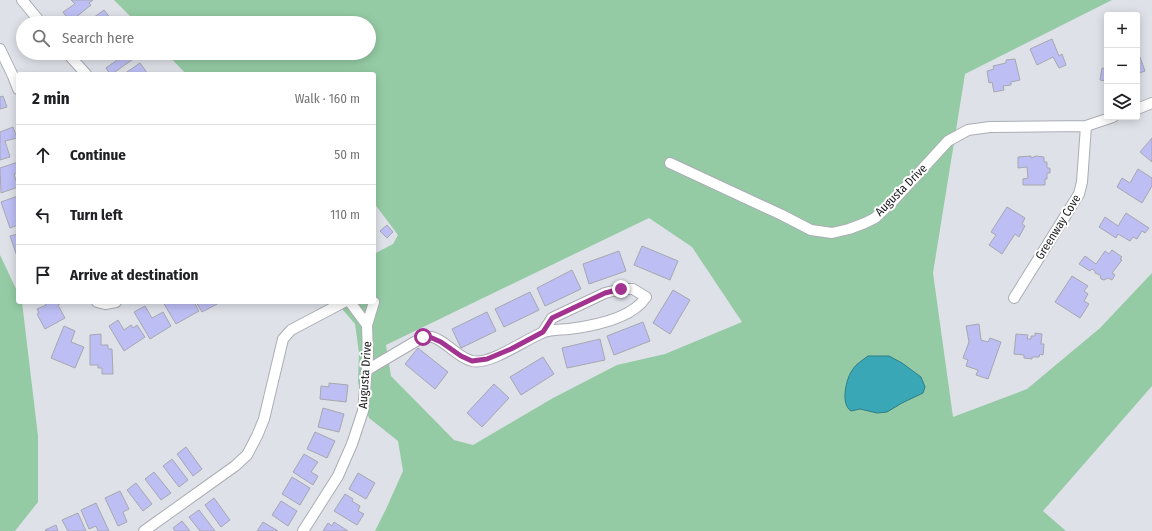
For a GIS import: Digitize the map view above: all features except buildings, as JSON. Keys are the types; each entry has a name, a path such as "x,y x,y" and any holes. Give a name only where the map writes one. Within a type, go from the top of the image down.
{"street":[{"path":"22,0 35,16"},
{"path":"0,49 16,84"},
{"path":"73,60 84,72"},
{"path":"1140,108 1152,103"},
{"name":"Augusta Drive","path":"670,163 811,230 832,233 849,230 875,218 893,201 948,141 968,130 990,127 1086,126 1104,120"},
{"name":"Greenway Cove","path":"1014,298 1079,194 1082,182 1086,126"},
{"path":"367,370 423,337 437,340 461,356 472,361 487,359 511,349 543,332 578,328 609,321 632,310 642,303 646,297 633,290 621,289 605,293 552,318 543,332"},
{"path":"144,531 235,466 247,455 264,419 283,339 291,330 340,304"},
{"path":"351,304 367,325"},
{"name":"Augusta Drive","path":"303,531 338,476 352,444 363,411 368,356 367,325 373,304"}],"green space":[{"path":"114,0 1112,0 965,74 933,273 953,417 1027,389 1100,328 1152,273 1152,386 1043,511 1066,531 375,531 403,471 398,441 369,418 358,382 359,353 355,324 338,304 376,304 376,253 393,244 398,235 376,206 376,72 184,72 173,60 376,60 376,16 130,16","holes":["649,218 692,247 742,322 665,354 617,365 553,398 473,445 454,440 391,376 386,345"]},
{"path":"0,255 16,289 16,304 22,304 38,436 38,502 15,531 0,531"}],"water":[{"path":"868,356 889,356 902,363 921,377 925,387 923,393 887,412 877,413 860,409 851,411 846,403 846,384 854,367"}],"route":[{"path":"423,337 432,338 441,342 461,356 472,361 487,359 511,349 543,332 552,318 605,293 621,289"}]}
